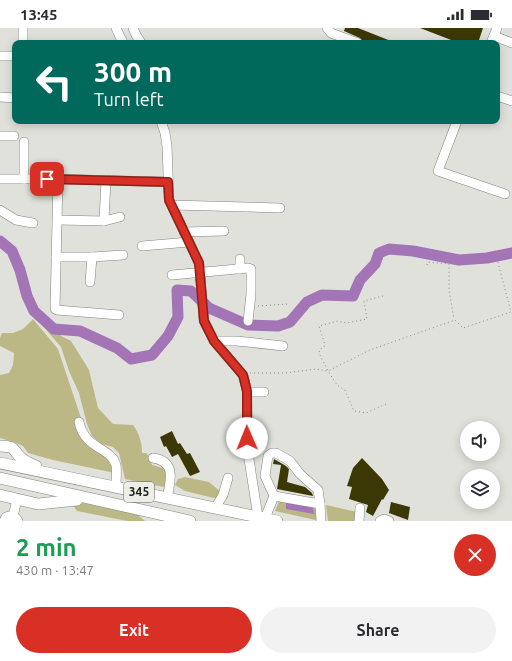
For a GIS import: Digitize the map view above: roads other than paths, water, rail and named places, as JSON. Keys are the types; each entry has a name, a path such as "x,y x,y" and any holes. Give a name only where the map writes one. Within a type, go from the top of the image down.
{"main road":[{"path":"0,446 9,449 11,452 8,458 1,463"},
{"path":"0,446 10,446 15,449 23,460 50,473"},
{"name":"345","path":"1,463 277,521"},
{"name":"345","path":"0,478 190,521"},
{"path":"20,499 34,500 37,498 38,495 35,490 27,484"},
{"path":"0,495 38,504 91,499"}],"street":[{"path":"23,28 23,40"},
{"path":"116,28 122,40"},
{"path":"327,28 331,32 351,40"},
{"path":"128,40 137,35"},
{"path":"494,36 512,43"},
{"path":"0,56 12,56"},
{"path":"0,97 12,98"},
{"path":"500,97 512,101"},
{"path":"162,124 167,146 169,200 199,263 204,321 214,341 243,375 247,392 248,453 261,517"},
{"path":"456,124 438,172 505,194"},
{"path":"0,136 14,136"},
{"path":"24,142 24,179"},
{"path":"0,179 168,182"},
{"path":"58,179 55,309 119,315"},
{"path":"104,221 106,180"},
{"path":"172,206 280,208"},
{"path":"0,210 16,220 33,223"},
{"path":"58,220 104,221 120,217"},
{"path":"184,232 224,231"},
{"path":"142,246 189,242"},
{"path":"56,257 123,256"},
{"path":"90,282 92,257"},
{"path":"240,259 240,269"},
{"path":"172,275 248,268 252,271 248,321"},
{"path":"214,341 237,341 283,346"},
{"path":"247,392 264,392"},
{"path":"79,422 84,435 90,442 97,448 111,455 113,458 116,466 116,487"},
{"path":"274,496 265,476 268,456 276,452 290,461 300,474 318,490 322,521"},
{"path":"153,458 161,459 169,467 171,478 167,498"},
{"path":"215,508 223,495 228,478"},
{"path":"261,517 274,496"},
{"path":"274,496 320,505"},
{"path":"4,521 9,516 15,519 20,499"},
{"path":"359,521 360,508"},
{"path":"380,521 384,519 389,521"}],"waterway":[{"path":"0,241 12,251 20,270 27,296 34,311 54,329 80,331 117,348 131,359 152,355 168,336 178,317 177,290 191,291 209,308 248,325 278,326 290,322 307,302 322,295 353,296 360,280 375,264 379,253 389,249 413,251 459,260 487,258 512,253"}]}
